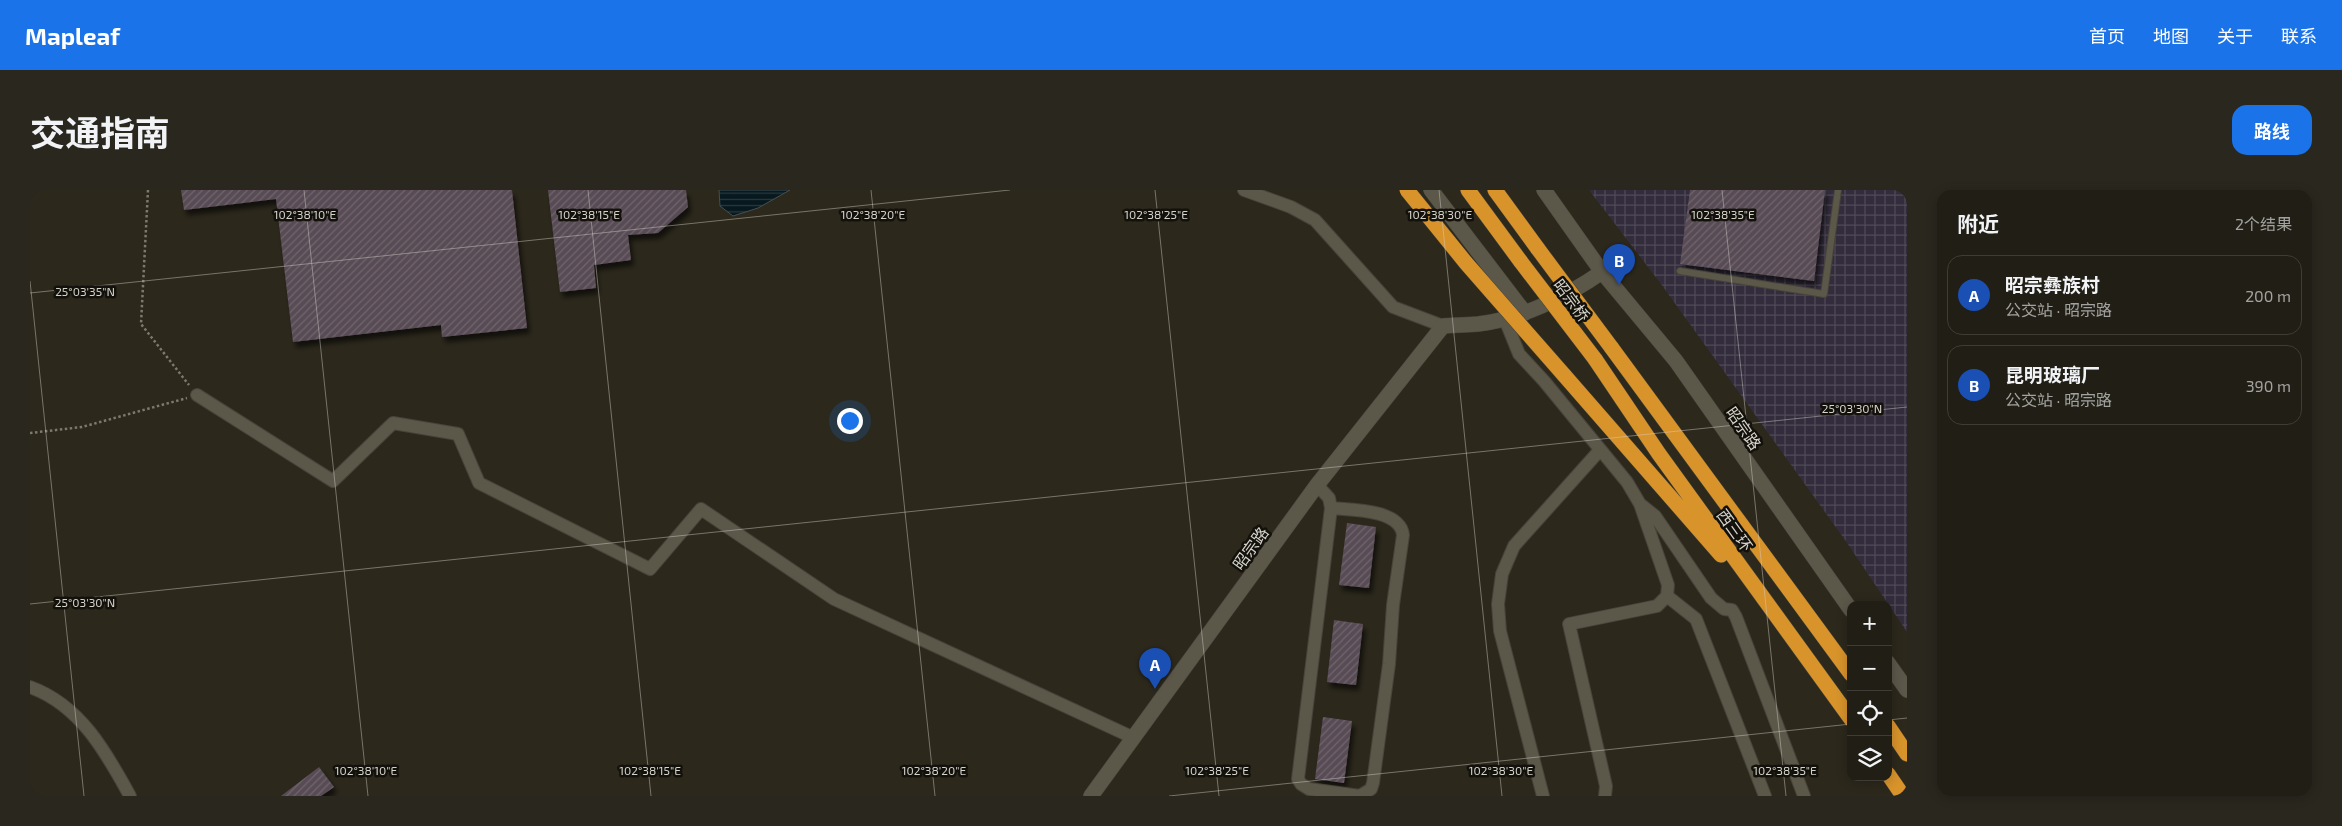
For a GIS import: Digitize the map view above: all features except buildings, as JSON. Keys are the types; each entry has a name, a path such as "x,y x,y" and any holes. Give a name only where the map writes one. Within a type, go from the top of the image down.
{"highway":[{"path":"1407,190 1472,270 1785,629"},
{"name":"昭宗桥","path":"1468,190 1595,359"},
{"path":"1495,190 1538,249"},
{"path":"1504,190 1538,249"},
{"name":"昭宗桥","path":"1538,249 1611,347"},
{"name":"西三环","path":"1611,347 1847,669"},
{"name":"西三环","path":"1595,359 1658,454 1847,714"},
{"path":"1892,732 1907,754"},
{"path":"1892,780 1903,796"}],"street":[{"path":"1244,190 1291,207 1314,220 1393,306 1443,326 1478,324 1525,313 1588,282 1602,272"},
{"path":"1431,190 1525,313"},
{"name":"昭宗路","path":"1544,190 1602,272 1676,361 1847,604"},
{"path":"1504,318 1519,354 1544,381 1626,482 1640,504 1668,585 1667,596 1658,606 1568,624 1606,786 1605,796"},
{"name":"昭宗路","path":"1091,796 1318,485 1443,326"},
{"path":"196,395 333,481 393,423 458,434 479,483 650,569 702,509 834,599 1134,738"},
{"path":"1543,796 1500,631 1498,604 1502,574 1514,546 1600,450"},
{"path":"1318,485 1330,498 1331,508 1298,779 1301,784 1309,789 1360,796 1371,789 1373,783 1389,664 1392,605 1403,535 1402,529 1394,519 1381,514 1331,508"},
{"path":"1640,504 1655,516 1711,598 1724,609 1732,610 1736,617 1804,796"},
{"path":"1667,596 1696,619 1765,796"},
{"path":"1892,669 1907,690"},
{"path":"30,687 57,701 86,726 109,758 130,796"}],"lane":[{"path":"1680,271 1824,294 1838,190"}],"path":[{"path":"30,433 82,427 196,395 141,324 148,190"}],"shaded area":[{"path":"719,190 790,190 758,208 733,216 720,206"},
{"path":"1589,190 1907,190 1907,632 1892,610 1892,601 1886,601 1845,540 1661,284"}],"place":[{"name":"昆明玻璃厂","path":"1619,285"},
{"name":"昭宗彝族村","path":"1155,689"}]}
